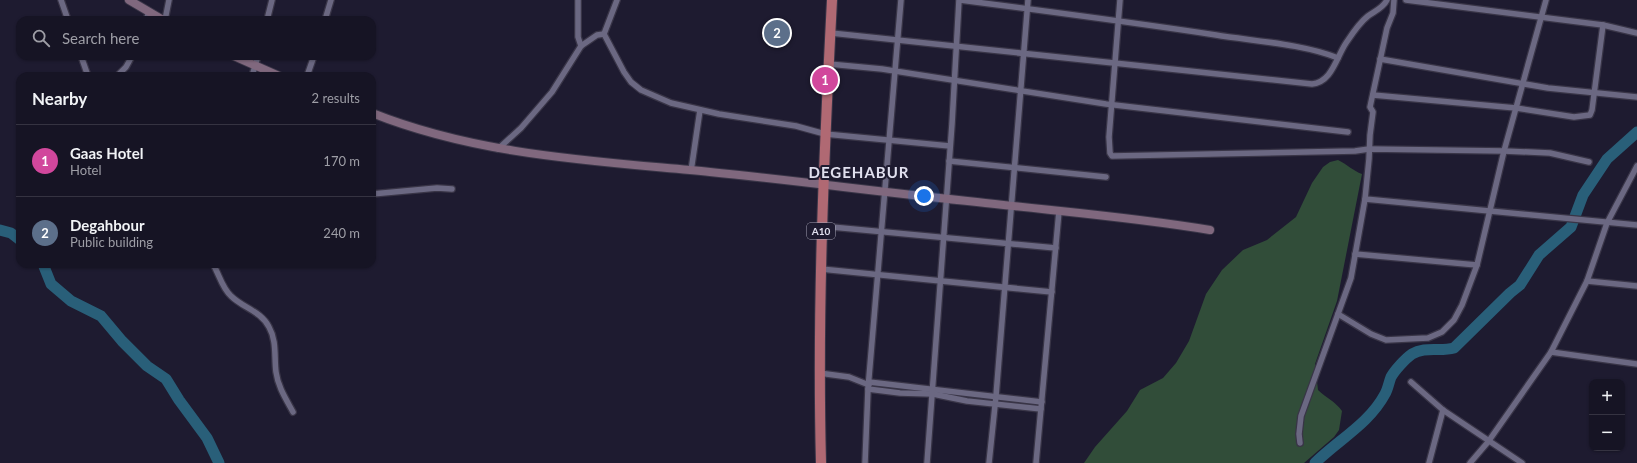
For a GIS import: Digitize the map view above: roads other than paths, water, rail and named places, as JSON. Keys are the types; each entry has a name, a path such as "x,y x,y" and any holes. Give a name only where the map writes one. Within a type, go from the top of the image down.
{"highway":[{"name":"A10","path":"821,463 819,373 822,186 832,0"}],"street":[{"path":"61,0 67,16"},
{"path":"129,0 156,16"},
{"path":"165,16 169,0"},
{"path":"268,16 272,0"},
{"path":"326,16 331,0"},
{"path":"578,0 577,29 581,46"},
{"path":"617,0 604,34 631,82 641,90 670,103 700,110 796,126 825,134 950,146"},
{"path":"865,463 869,385 901,0"},
{"path":"927,463 959,0 1119,21 1323,52 1338,58"},
{"path":"989,463 996,404 1010,206 1028,0"},
{"path":"1120,0 1112,104 1110,153 1116,157 1355,151 1369,149 1504,151 1550,154 1589,162"},
{"path":"831,33 1312,84 1320,83 1326,79 1346,43 1362,22 1384,5 1387,0"},
{"path":"1300,443 1300,416 1351,278 1365,199 1373,112 1370,107 1387,28 1393,12 1394,0"},
{"path":"1406,0 1603,25 1637,33"},
{"path":"1338,314 1371,334 1386,340 1428,338 1442,332 1454,320 1462,305 1477,264 1504,151 1546,0"},
{"path":"148,16 149,12"},
{"path":"1373,95 1516,108 1583,118 1590,116 1603,25"},
{"path":"497,149 521,128 552,92 581,46 597,35 604,34"},
{"path":"1380,59 1523,84 1637,97"},
{"path":"82,60 87,72"},
{"path":"121,72 130,60"},
{"path":"242,60 269,72"},
{"path":"253,72 257,60"},
{"path":"308,72 313,60"},
{"path":"829,64 954,80 1112,104 1348,132"},
{"path":"691,170 700,110"},
{"path":"376,114 430,133 497,149 621,165 691,170 822,186 1059,211 1210,230"},
{"path":"949,161 1106,177"},
{"path":"1470,463 1488,442 1551,352 1587,281 1607,223 1637,166"},
{"path":"376,194 437,188 452,189"},
{"path":"1365,199 1637,225"},
{"path":"1036,463 1059,211"},
{"path":"822,226 1056,248"},
{"path":"1355,254 1477,264"},
{"path":"216,268 229,295 241,305 265,320 270,328 273,337 276,373 280,387 293,412"},
{"path":"821,269 1052,292"},
{"path":"1587,281 1637,286"},
{"path":"1551,352 1637,364"},
{"path":"819,373 849,377 869,385 900,393 933,391 968,393 1042,402"},
{"path":"1411,382 1443,410 1488,442 1522,463"},
{"path":"869,385 901,385 933,391 967,401 1041,409"},
{"path":"900,393 901,385"},
{"path":"967,401 968,393"},
{"path":"1429,463 1443,410"}],"waterway":[{"path":"1315,463 1371,414 1385,394 1391,377 1409,356 1422,350 1443,350 1454,348 1520,285 1539,255 1571,227 1583,195 1607,159 1637,132"},
{"path":"0,230 11,233 16,237"},
{"path":"45,268 51,284 71,301 101,316 122,341 147,366 166,379 179,400 207,438 219,463"}],"place":[{"name":"Degahbour","path":"777,33"},
{"name":"Gaas Hotel","path":"825,80"}],"district":[{"name":"DEGEHABUR","path":"859,172"}]}
